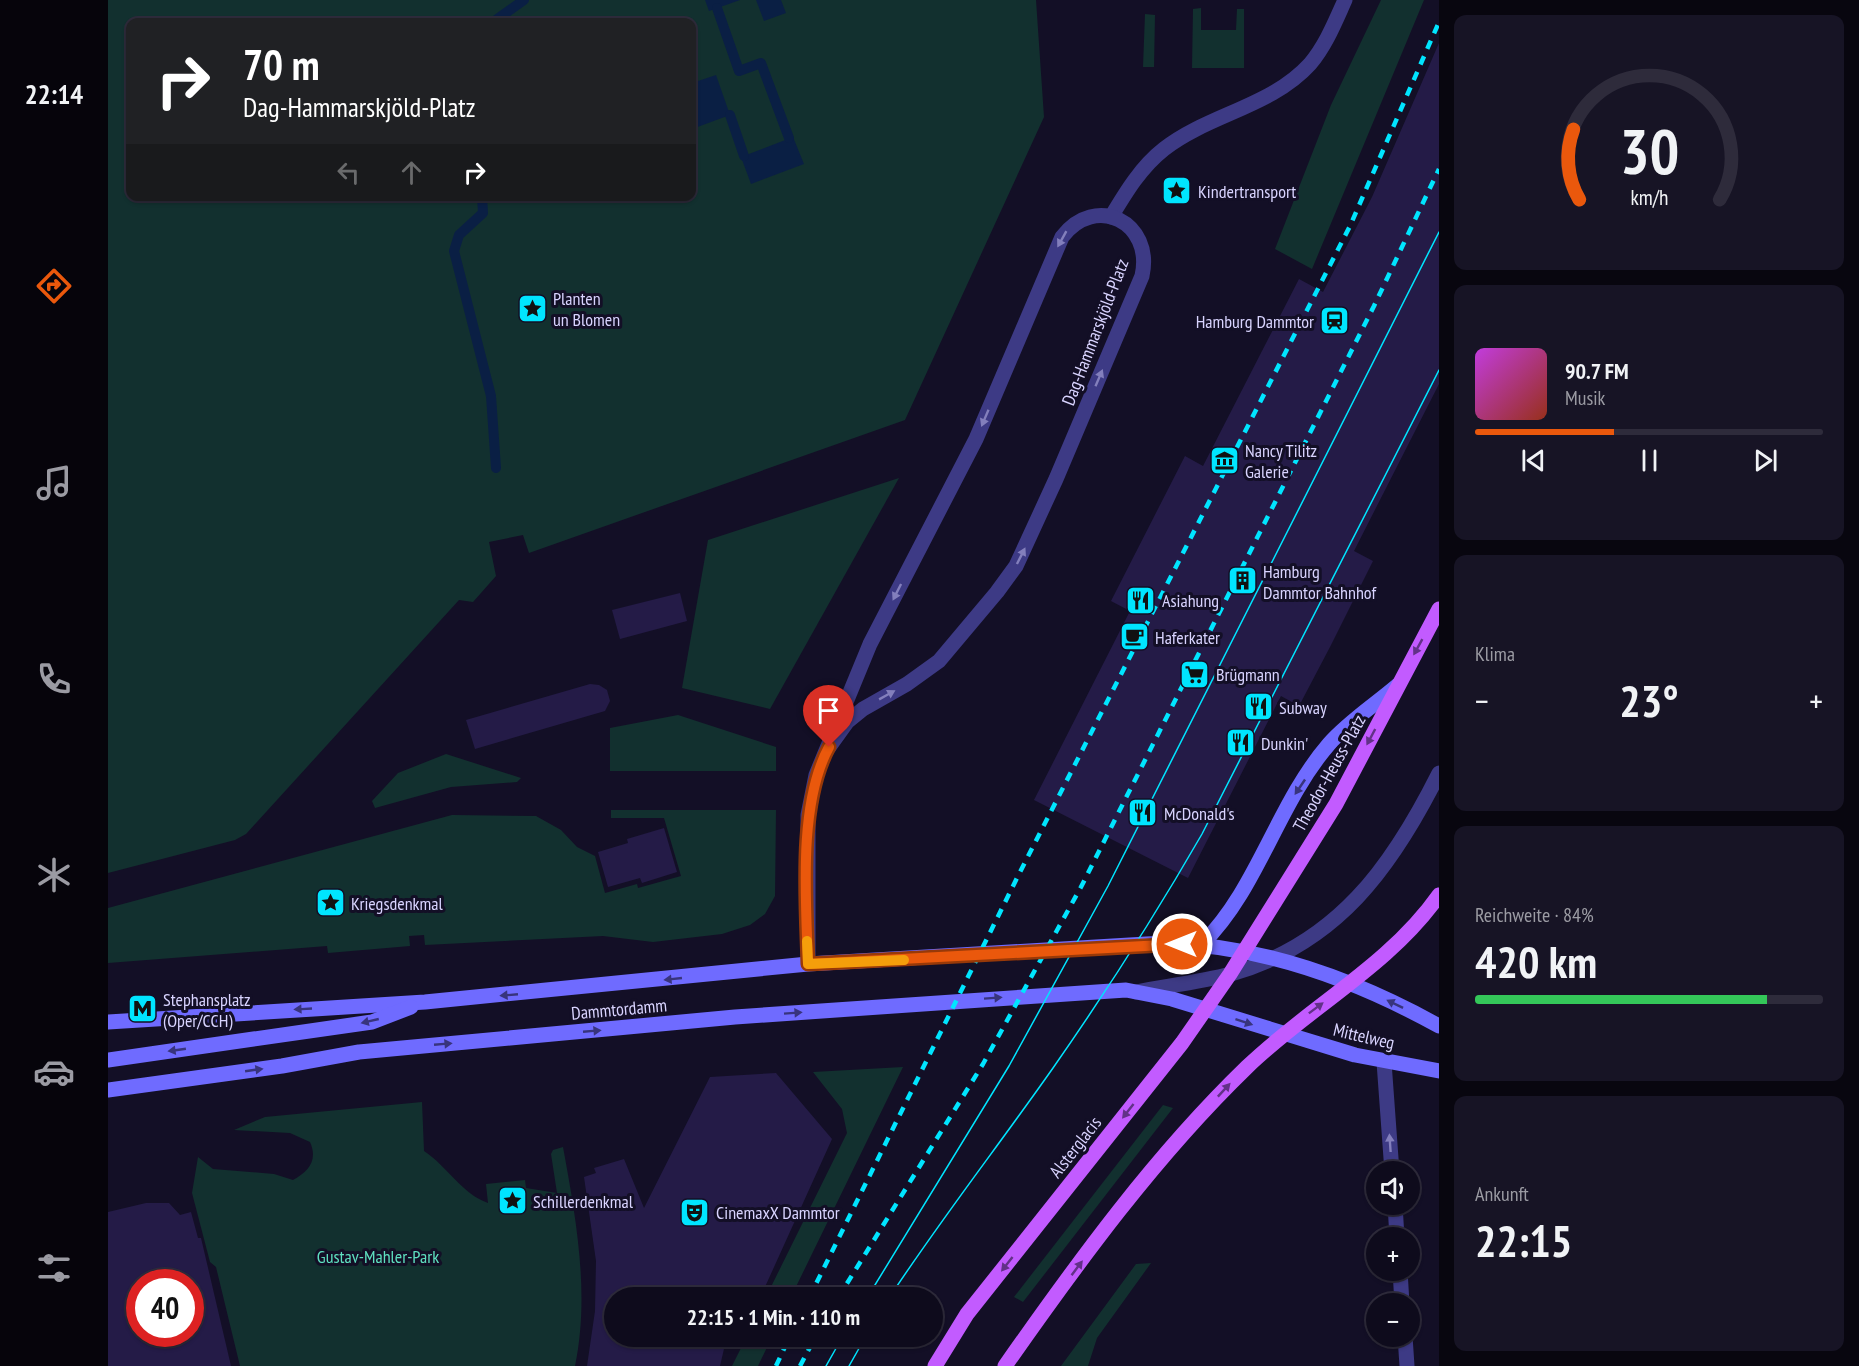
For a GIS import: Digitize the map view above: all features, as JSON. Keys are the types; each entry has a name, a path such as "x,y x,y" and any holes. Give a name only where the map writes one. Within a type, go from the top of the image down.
{"main road":[{"name":"Theodor-Heuss-Platz","path":"1245,951 1313,843 1439,609"},
{"path":"1005,1366 1154,1168 1230,1083 1282,1034 1392,950 1423,918 1439,895"},
{"name":"Alsterglacis","path":"934,1366 967,1314 1176,1050 1245,951"}],"street":[{"path":"1111,217 1136,178 1163,150 1193,130 1260,100 1295,78 1322,48 1345,0"},
{"name":"Dag-Hammarskjöld-Platz","path":"808,964 808,815 813,784 870,644 976,439 1062,237 1081,219 1096,215 1111,217 1125,223 1136,234 1143,248 1145,263 1142,276 1039,519 1016,566 939,661 907,684 863,709 847,722 829,747"},
{"path":"1202,944 1222,924 1291,801 1329,744 1398,685"},
{"path":"1273,957 1335,921 1374,881 1416,819 1439,773"},
{"name":"Dammtordamm","path":"108,1022 425,1002 808,964 1158,943 1202,944 1245,951 1273,957 1350,982"},
{"name":"Dammtordamm","path":"108,1090 271,1068 359,1052 735,1017 1075,992 1136,992 1230,974 1273,957"},
{"name":"Mittelweg","path":"1350,982 1439,1026"},
{"name":"Dammtordamm","path":"1136,992 1205,1009 1282,1034"},
{"name":"Dammtordamm","path":"108,1060 372,1022 425,1002"},
{"name":"Mittelweg","path":"1282,1034 1384,1062 1439,1071"},
{"path":"1384,1062 1391,1161"},
{"path":"1406,1347 1407,1366"}],"green space":[{"name":"Planten un Blomen","path":"108,0 1036,0 1044,117 905,420 529,553 523,535 489,542 496,576 473,602 459,600 246,834 235,840 108,873"},
{"path":"1381,0 1424,0 1312,269 1275,249 1331,105"},
{"path":"1201,8 1201,30 1236,30 1237,9 1244,9 1244,68 1192,68 1193,9"},
{"path":"1145,14 1155,15 1154,67 1143,67"},
{"path":"899,478 770,709 682,688 708,540"},
{"path":"678,715 776,747 776,771 610,771 610,728"},
{"path":"446,754 521,778 517,782 451,787 375,808 372,801 398,773"},
{"path":"611,810 776,810 775,896 765,914 750,925 722,934 653,942 603,936 425,945 424,935 409,936 410,946 328,953 327,946 108,963 108,908 452,815 536,816 561,830 577,847 595,856 605,893 637,884 638,888 681,876 664,818 611,818"},
{"path":"903,1067 796,1287 771,1287 847,1133 842,1109 813,1072"},
{"name":"Gustav-Mahler-Park","path":"422,1102 424,1151 462,1187 488,1203 486,1184 525,1180 526,1188 557,1193 551,1154 553,1150 563,1147 580,1256 581,1311 575,1366 240,1366 216,1267 210,1262 192,1193 198,1157 213,1169 274,1174 293,1180 308,1169 313,1154 310,1142 290,1133 234,1130 265,1117"},
{"path":"1163,1105 1173,1108 1023,1302 1014,1297"},
{"path":"1151,1263 1097,1338 1088,1366 1061,1366 1136,1264"},
{"path":"742,1347 767,1347 758,1366 732,1366"}],"water":[{"path":"705,0 740,0 709,11"},
{"path":"756,0 781,0 786,13 764,21"},
{"path":"716,75 730,115 696,128 696,82"},
{"path":"793,137 804,164 751,184 741,157"}],"building":[{"name":"Hamburg Dammtor Bahnhof","path":"1439,43 1439,384 1354,551 1373,561 1330,647 1299,706 1281,696 1188,878 1034,800 1130,611 1111,601 1185,456 1203,466 1299,279 1323,292 1372,197"},
{"path":"680,593 687,621 620,639 612,610"},
{"path":"590,684 599,685 607,690 610,701 605,711 475,749 466,720"},
{"path":"664,828 677,872 642,883 640,878 608,887 598,852 628,843 627,839"},
{"name":"CinemaxX Dammtor","path":"776,1073 832,1139 765,1287 604,1287 604,1347 724,1347 720,1366 587,1366 595,1311 596,1261 584,1177 596,1173 594,1168 624,1159 644,1208 710,1077"},
{"path":"146,1203 169,1203 180,1215 191,1212 198,1238 201,1238 231,1366 108,1366 108,1212"}],"waterway":[{"path":"499,18 524,0"},
{"path":"717,8 739,71 761,63 789,138"},
{"path":"730,115 744,156"},
{"path":"482,201 483,213 459,235 454,251 491,396 496,468"}],"tram line":[{"path":"874,1287 1009,1066 1108,886 1439,232"},
{"path":"897,1287 1073,1039 1185,864 1439,370"},
{"path":"826,1366 837,1347"},
{"path":"849,1366 860,1347"}],"railway":[{"path":"814,1287 1019,874 1350,226 1439,22"},
{"path":"845,1287 983,1064 1081,887 1374,306 1439,169"},
{"path":"776,1366 785,1347"},
{"path":"800,1366 810,1347"}],"slow traffic":[{"path":"807,941 808,964 904,960"}],"place":[{"name":"Kindertransport","path":"1177,191"},
{"name":"Planten un Blomen","path":"532,308"},
{"name":"Hamburg Dammtor","path":"1335,321"},
{"name":"Nancy Tilitz Galerie","path":"1224,460"},
{"name":"Hamburg Dammtor Bahnhof","path":"1242,581"},
{"name":"Asiahung","path":"1141,600"},
{"name":"Haferkater","path":"1134,637"},
{"name":"Brügmann","path":"1195,674"},
{"name":"Subway","path":"1258,707"},
{"name":"Dunkin'","path":"1240,743"},
{"name":"McDonald's","path":"1143,813"},
{"name":"Kriegsdenkmal","path":"330,903"},
{"name":"Stephansplatz (Oper/CCH)","path":"142,1009"},
{"name":"Schillerdenkmal","path":"512,1201"},
{"name":"CinemaxX Dammtor","path":"695,1212"}],"route":[{"path":"829,747 819,765 813,784 808,815 808,964 959,957 1158,943 1182,944"}]}
